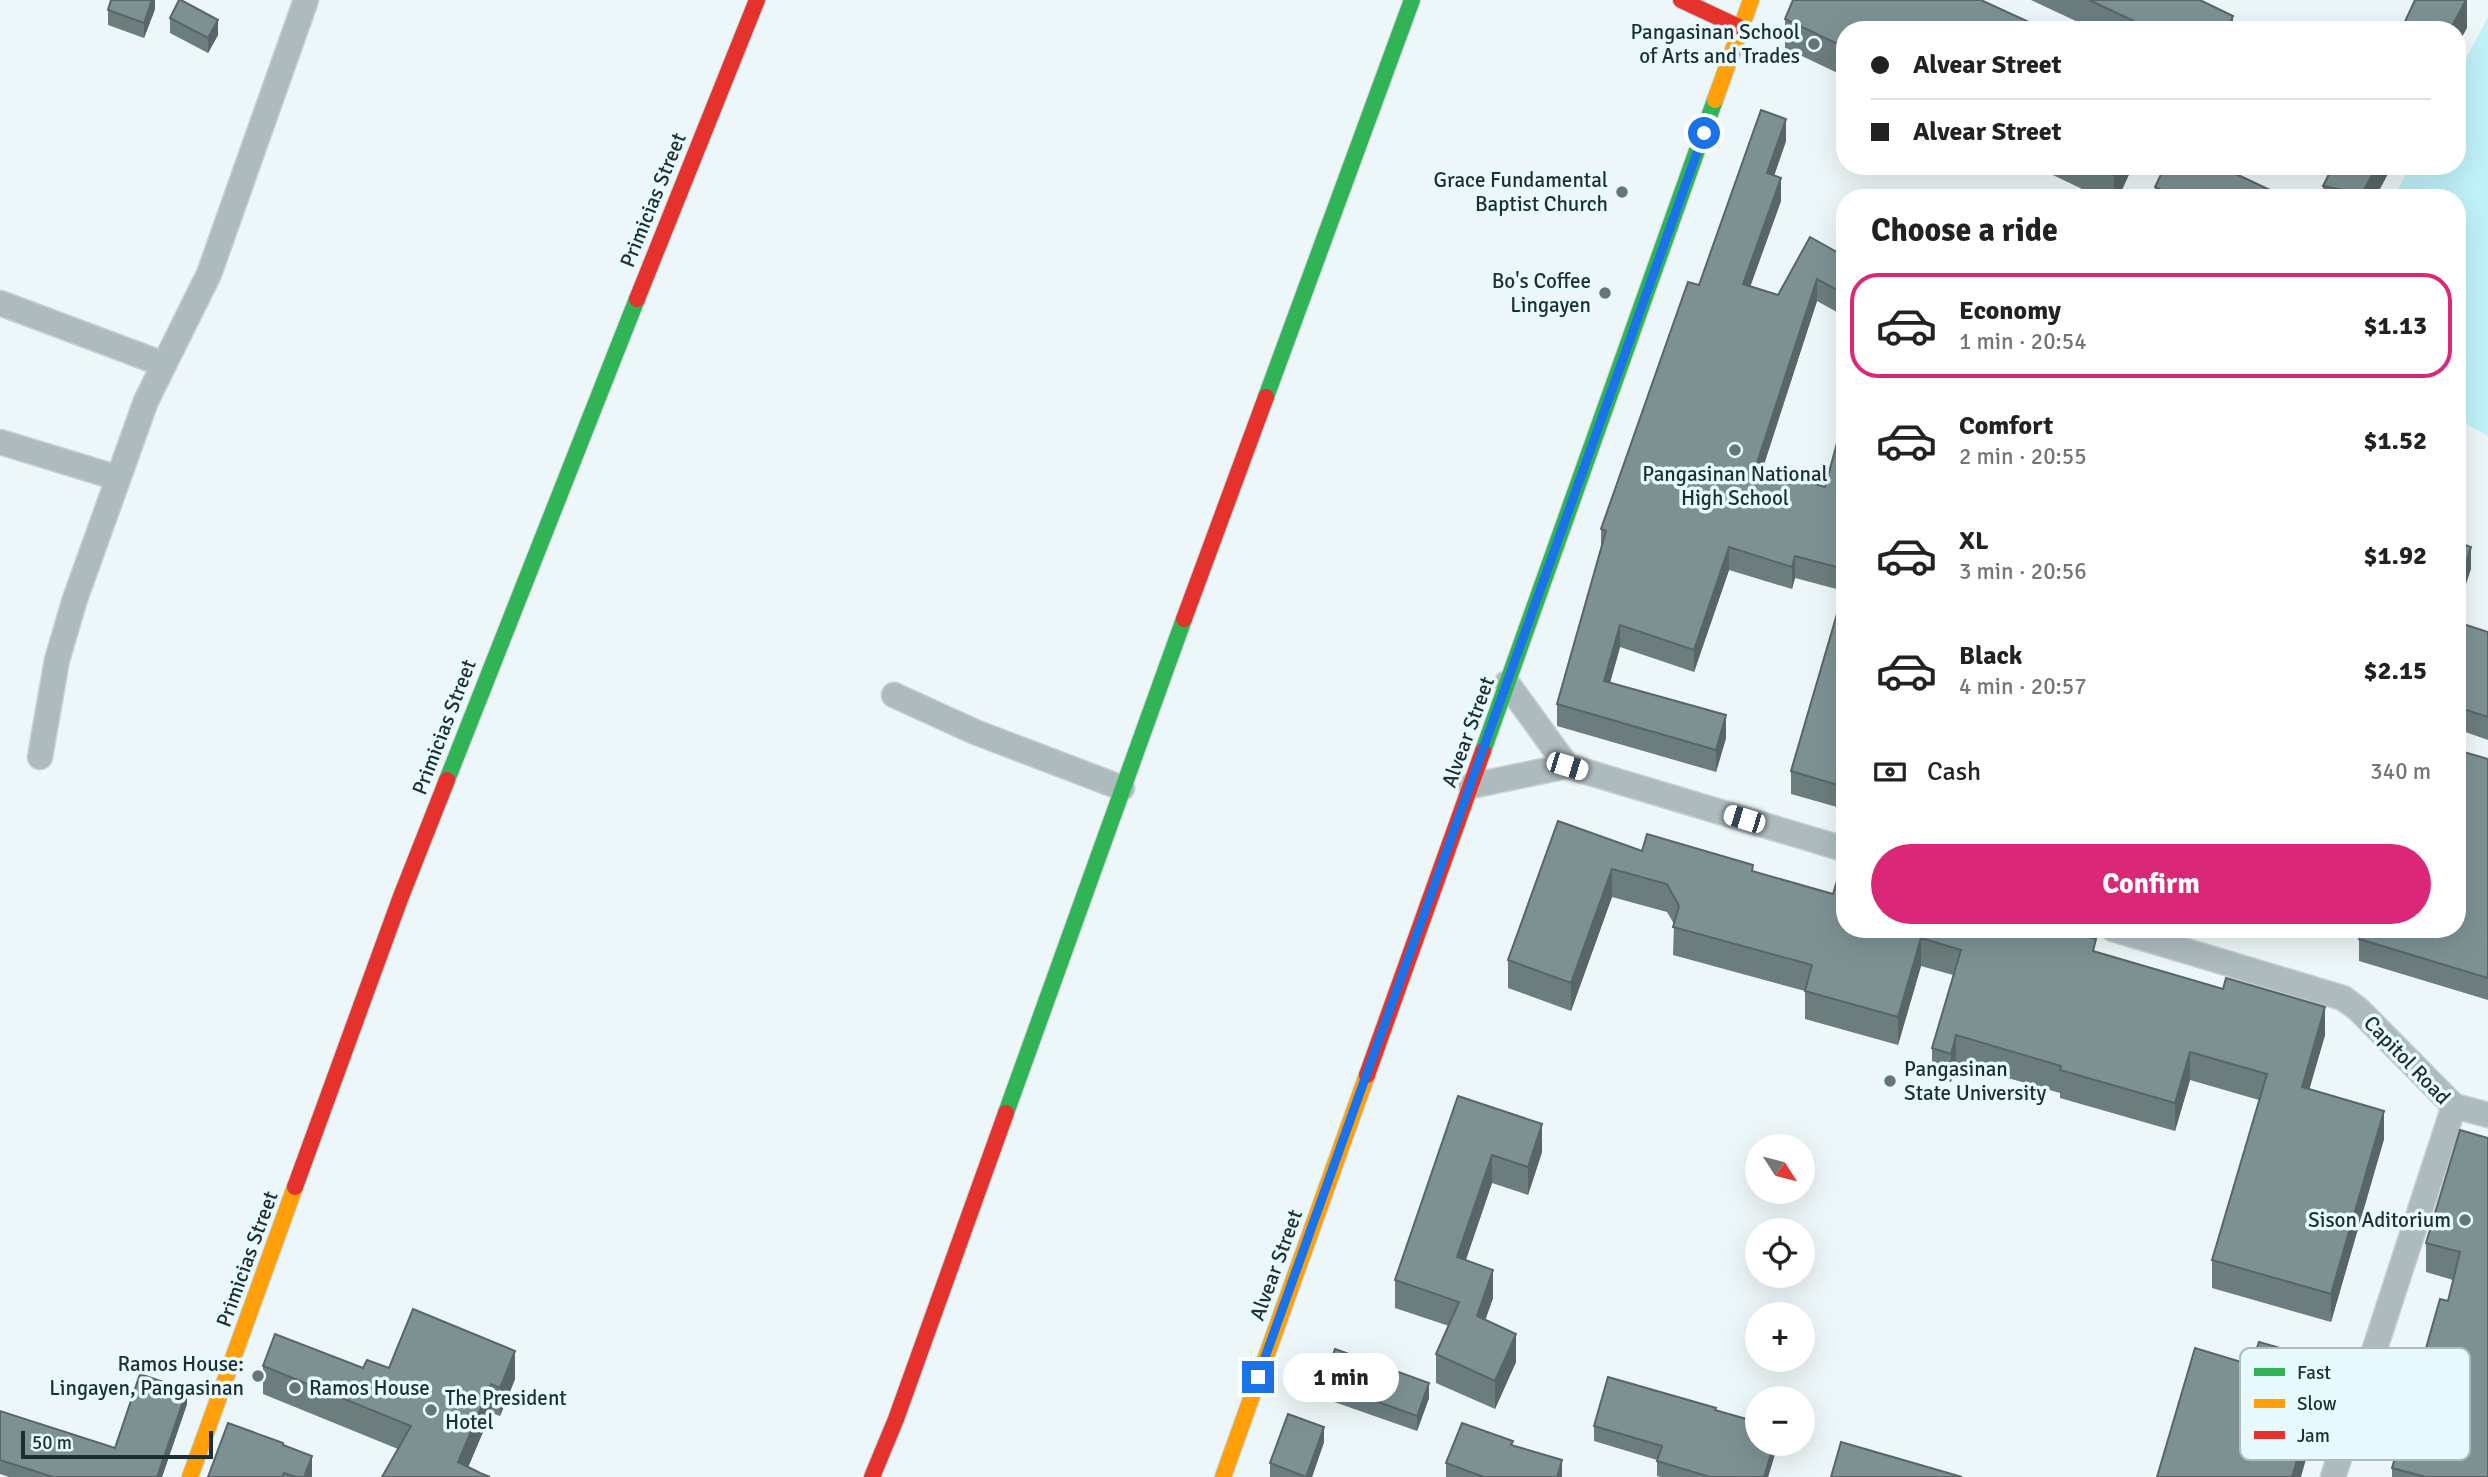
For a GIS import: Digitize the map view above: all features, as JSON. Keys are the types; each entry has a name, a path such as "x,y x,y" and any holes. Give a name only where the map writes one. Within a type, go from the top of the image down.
{"street":[{"path":"40,757 57,660 75,599 146,401 209,274 306,0"},
{"name":"Primicias Street","path":"190,1477 410,873 514,604 757,0"},
{"path":"872,1477 896,1419 1122,788 1412,0"},
{"path":"1681,0 1741,28"},
{"name":"Alvear Street","path":"1223,1477 1752,0"},
{"path":"0,303 163,364"},
{"path":"0,442 118,478"},
{"path":"1507,683 1567,766"},
{"path":"894,695 975,732 1122,788"},
{"path":"1471,786 1567,766 1836,847"},
{"name":"Capitol Road","path":"2143,938 2343,998 2358,1009 2454,1106 2375,1348"},
{"path":"2454,1106 2488,1115"},
{"name":"Capitol Road","path":"2333,1477 2339,1460"}],"shaded area":[{"path":"2488,17 2488,436 2466,424 2466,189 2398,189 2405,175 2466,175 2466,59"}],"building":[{"path":"111,0 152,0 144,23 108,10"},
{"path":"179,0 218,20 208,38 170,18"},
{"path":"1793,0 1981,0 2026,21 1836,21 1836,43 1785,19"},
{"path":"2089,0 2200,0 2233,16 2231,21 2134,21"},
{"path":"2415,0 2466,0 2455,21 2405,21"},
{"path":"1761,110 1786,119 1767,173 1781,178 1743,284 1778,295 1810,237 1836,252 1836,290 1817,279 1756,466 1825,487 1836,447 1836,567 1795,556 1792,567 1729,547 1694,650 1620,625 1604,681 1726,715 1716,750 1557,704 1606,531 1601,529 1688,282 1699,285"},
{"path":"2161,175 2238,175 2268,189 2159,189 2155,187"},
{"path":"2328,175 2372,175 2365,189 2323,186"},
{"path":"2466,545 2471,547 2466,562"},
{"path":"1836,617 1836,785 1791,771"},
{"path":"2466,625 2488,632 2488,717 2466,710"},
{"path":"2466,753 2488,759 2488,978 2359,939 2466,938"},
{"path":"1558,821 1642,851 1647,834 1753,865 1752,871 1833,894 1836,884 1836,938 1921,938 1898,1017 1805,991 1812,965 1673,927 1679,906 1667,884 1612,869 1571,983 1508,960"},
{"path":"1921,938 2092,938 2096,939 2093,951 2223,989 2226,978 2325,1007 2302,1087 2384,1111 2331,1294 2212,1260 2267,1074 2190,1052 2175,1103 2060,1070 2061,1066 1956,1035 1951,1054 1932,1048 1961,950"},
{"path":"1458,1096 1542,1124 1528,1167 1492,1155 1457,1257 1493,1270 1477,1316 1516,1334 1495,1381 1436,1354 1459,1302 1395,1280"},
{"path":"2460,1130 2488,1138 2488,1477 2426,1477 2392,1468 2394,1460 2470,1460 2470,1348 2426,1348 2440,1299 2448,1301 2460,1252 2426,1243"},
{"path":"413,1309 515,1351 500,1388 491,1384 458,1462 490,1477 382,1477 411,1426 263,1366 275,1334 363,1368 367,1360 389,1368"},
{"path":"2259,1342 2280,1348 2257,1348"},
{"path":"2195,1348 2240,1362 2240,1460 2297,1460 2292,1477 2157,1477"},
{"path":"1335,1349 1429,1383 1417,1416 1323,1382"},
{"path":"140,1374 187,1390 157,1477 53,1477 0,1460 0,1411 115,1448"},
{"path":"1608,1377 1745,1419 1745,1456 1770,1456 1764,1477 1710,1477 1657,1461 1662,1446 1594,1426"},
{"path":"1288,1414 1324,1427 1306,1477 1270,1463"},
{"path":"228,1423 312,1456 304,1477 284,1473 282,1477 208,1477"},
{"path":"1462,1423 1513,1441 1511,1445 1562,1460 1557,1477 1484,1477 1446,1463"},
{"path":"1841,1442 1962,1477 1831,1477"}],"traffic: fast":[{"path":"1266,397 1412,0"},
{"path":"1483,751 1715,100"},
{"path":"447,780 637,299"},
{"path":"1006,1113 1184,619"}],"traffic: slow":[{"path":"1715,100 1751,0"},
{"path":"1223,1477 1367,1075"},
{"path":"190,1477 295,1187"}],"traffic: jam":[{"path":"637,299 757,0"},
{"path":"1681,0 1741,28"},
{"path":"1184,619 1266,397"},
{"path":"1367,1075 1483,751"},
{"path":"295,1187 400,899 447,780"},
{"path":"872,1477 896,1419 1006,1113"}],"place":[{"name":"Pangasinan School of Arts and Trades","path":"1814,44"},
{"name":"Grace Fundamental Baptist Church","path":"1622,192"},
{"name":"Bo's Coffee Lingayen","path":"1605,293"},
{"name":"Pangasinan National High School","path":"1735,450"},
{"name":"Pangasinan State University","path":"1890,1081"},
{"name":"Sison Aditorium","path":"2465,1220"},
{"name":"Ramos House: Lingayen, Pangasinan","path":"258,1376"},
{"name":"Ramos House","path":"295,1388"},
{"name":"The President Hotel","path":"431,1410"}],"route":[{"path":"1258,1377 1704,133"}]}
